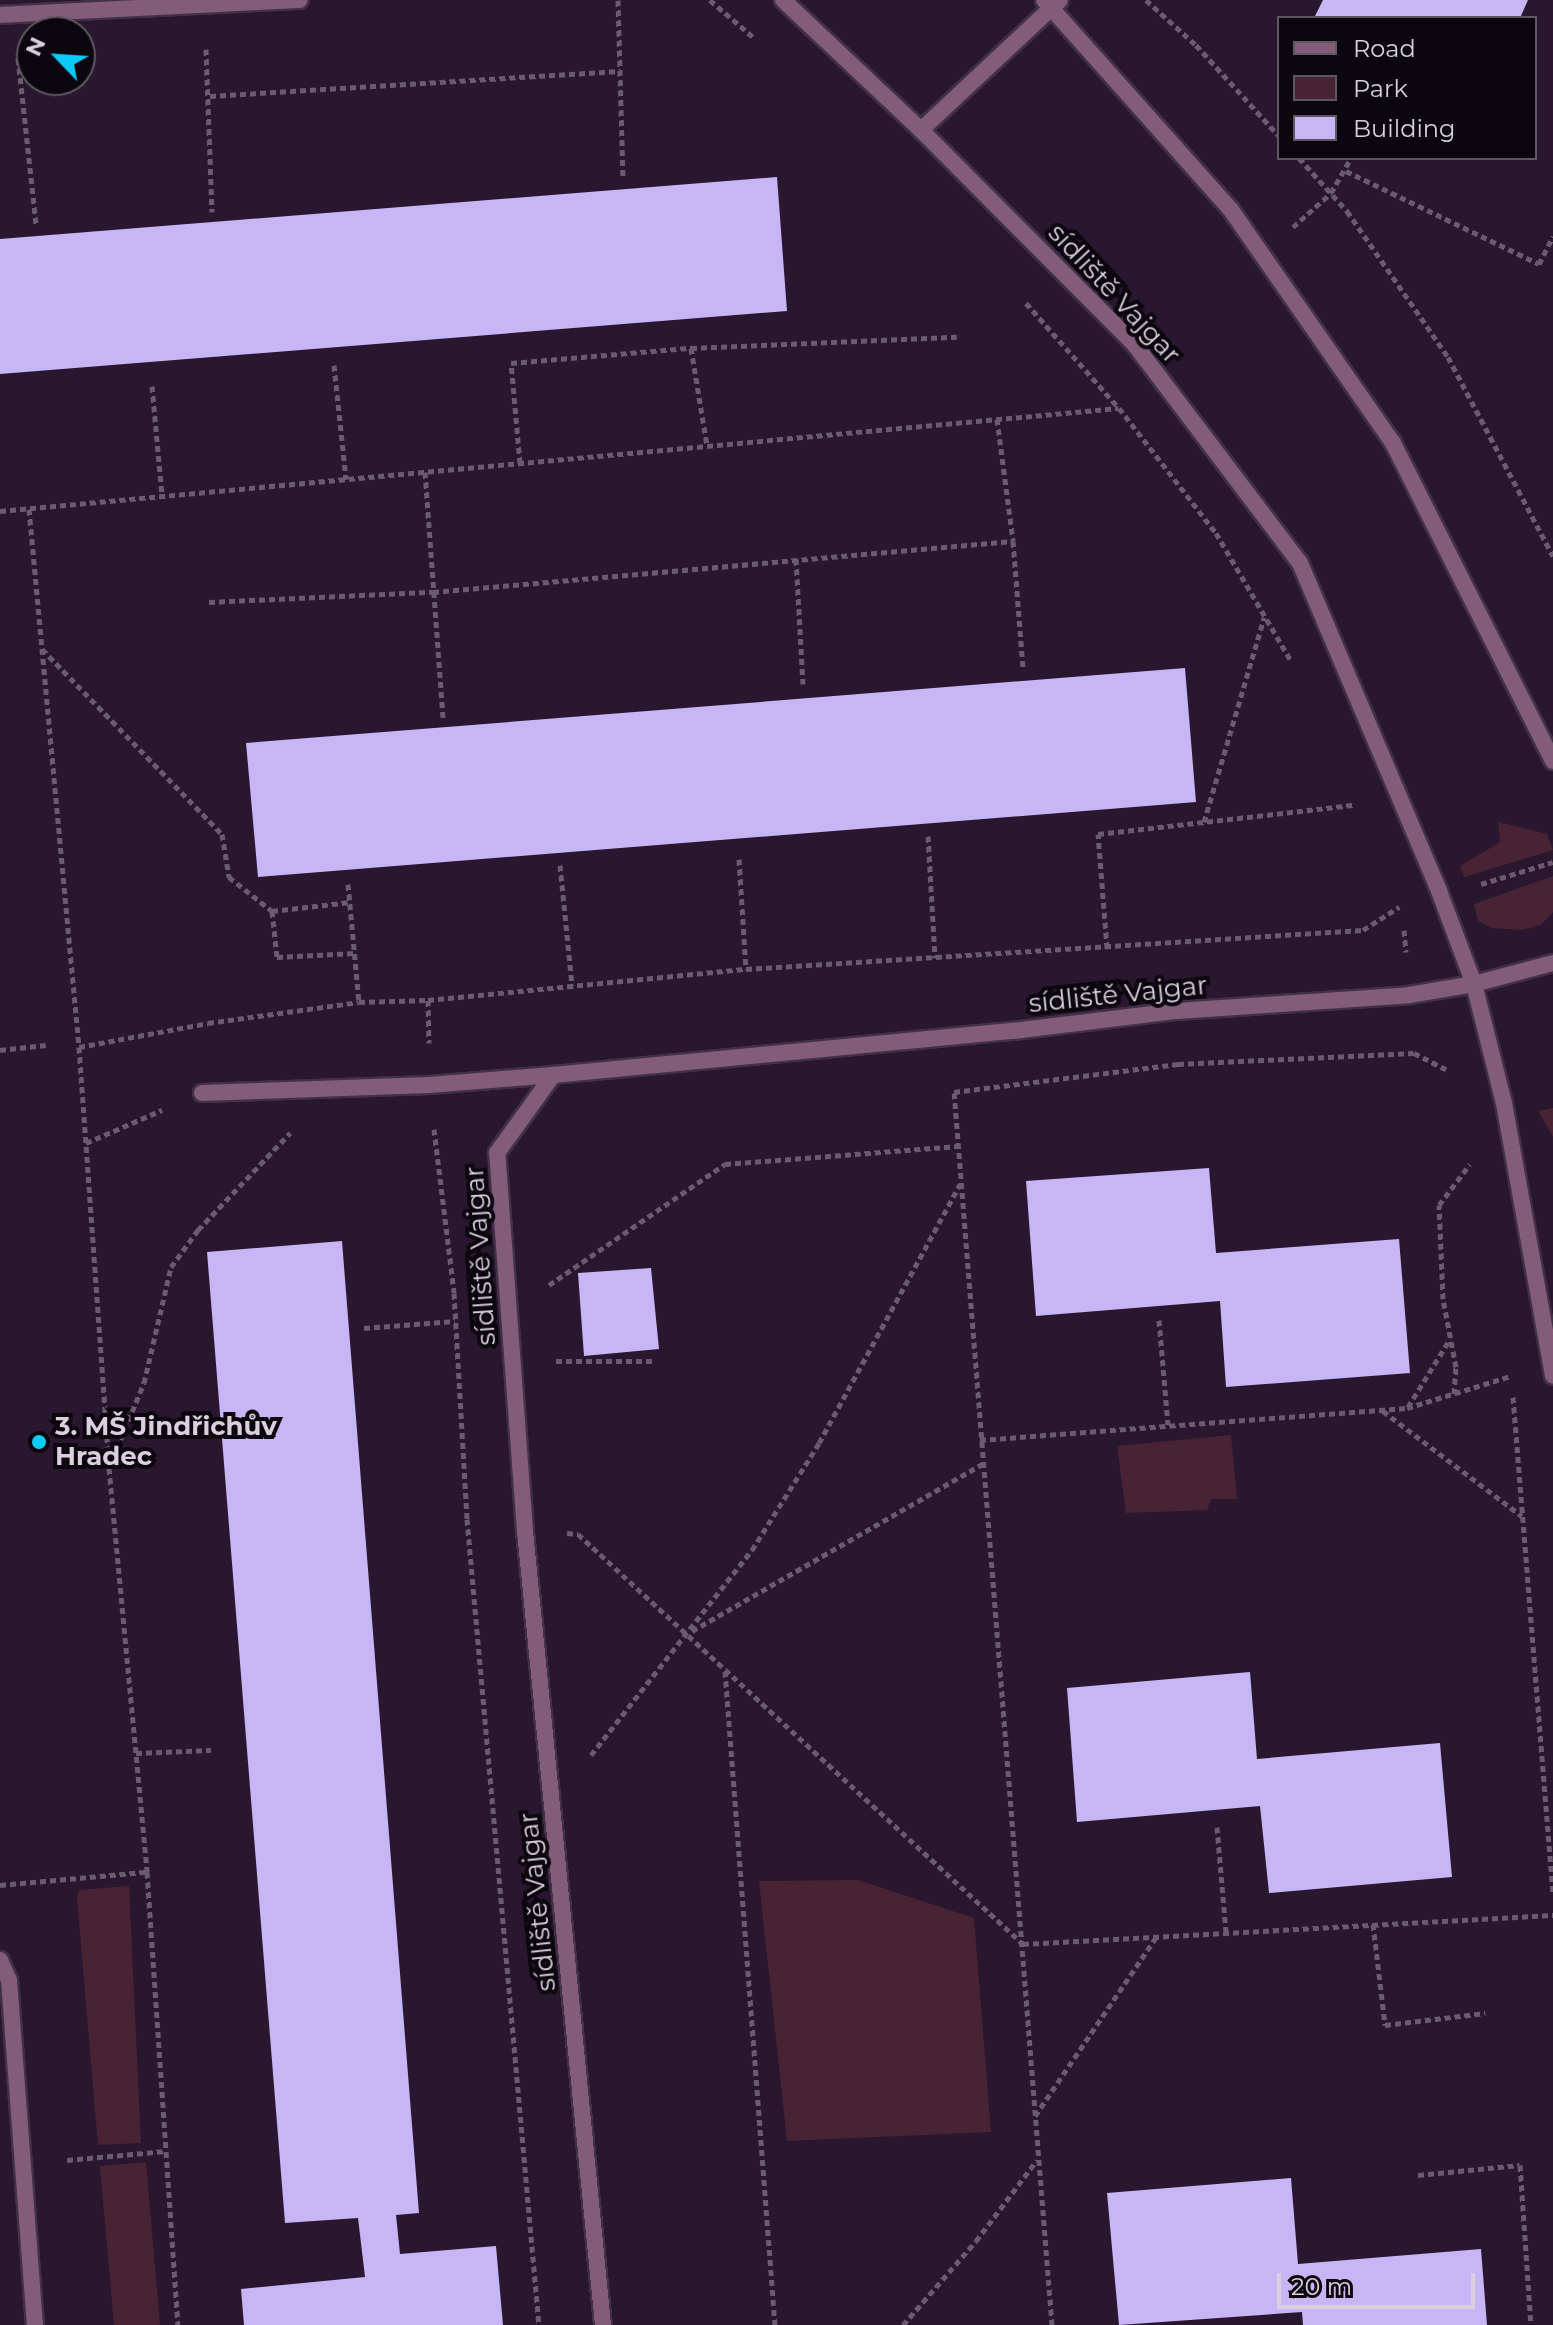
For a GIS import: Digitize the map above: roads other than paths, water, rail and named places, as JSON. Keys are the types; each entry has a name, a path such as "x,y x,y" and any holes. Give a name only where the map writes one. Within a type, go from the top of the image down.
{"street":[{"path":"6,14 300,0"},
{"name":"sídliště Vajgar","path":"783,0 921,130 1135,345 1300,563 1439,891 1474,984 1504,1103 1553,1376"},
{"path":"921,130 1053,2 1231,210 1393,443 1553,761"},
{"path":"1474,984 1553,963"},
{"name":"sídliště Vajgar","path":"603,2325 525,1531 497,1153 553,1075 1013,1031 1177,1011 1409,995 1474,984"},
{"path":"202,1093 429,1085 553,1075"},
{"path":"0,1960 9,1980 35,2325"}],"place":[{"name":"3. MŠ Jindřichův Hradec","path":"39,1442"}]}
